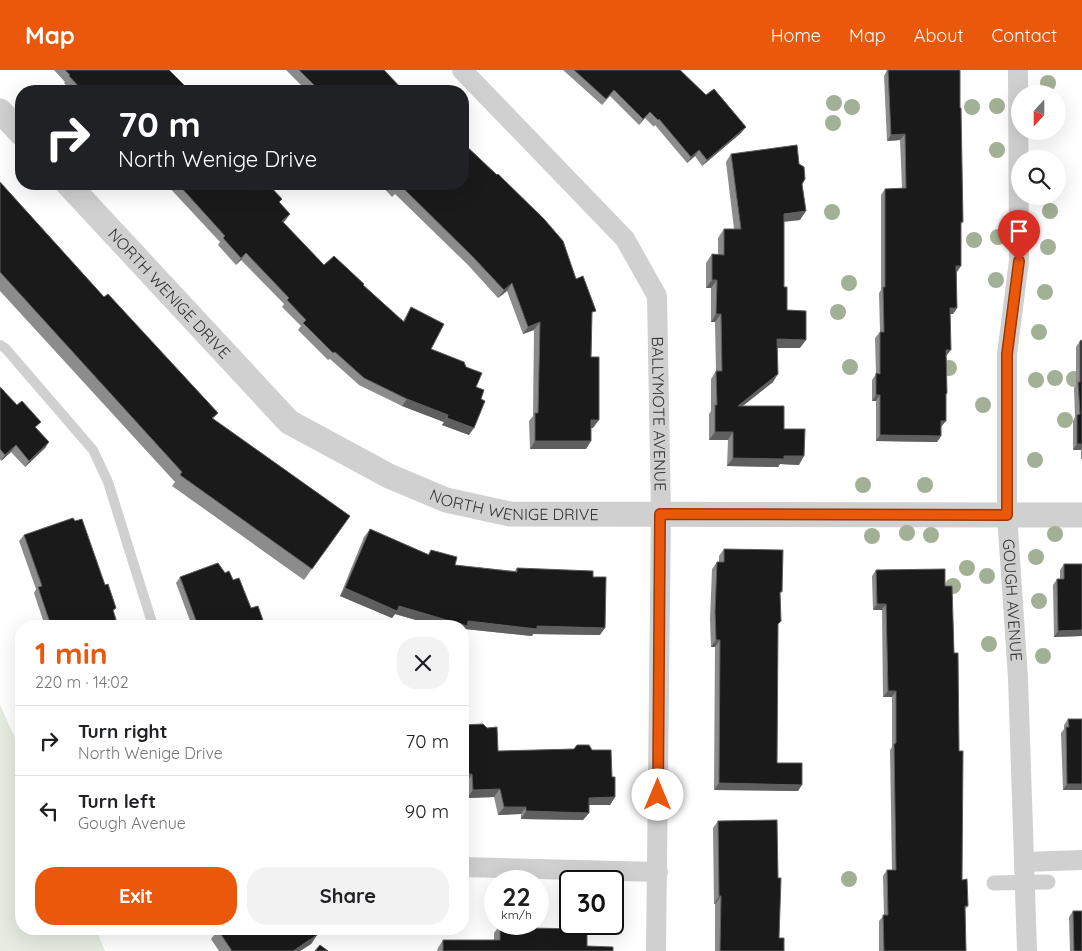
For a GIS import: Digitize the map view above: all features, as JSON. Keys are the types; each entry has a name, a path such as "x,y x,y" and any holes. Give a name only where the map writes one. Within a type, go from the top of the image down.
{"street":[{"name":"BALLYMOTE AVENUE","path":"462,70 625,240 657,296 660,514 656,951"},
{"name":"GOUGH AVENUE","path":"1018,70 1019,261 1007,354 1007,515 1018,678 1027,951"},
{"path":"0,110 15,127"},
{"name":"NORTH WENIGE DRIVE","path":"74,190 289,422 389,476 446,500 510,514 1082,515"},
{"path":"1024,862 1082,860"},
{"path":"469,867 658,872"},
{"path":"994,883 1048,882"}],"lane":[{"path":"0,345 93,450 108,482 151,620"}],"shaded area":[{"path":"0,705 15,738 15,935 98,935 105,951 0,951"}],"building":[{"path":"65,70 169,70 184,85 77,85"},
{"path":"299,70 384,70 398,85 314,85"},
{"path":"574,70 680,70 706,95 714,89 746,127 707,160 699,150 691,157 659,119 650,112 643,119 614,90 606,99"},
{"path":"888,70 960,70 963,222 961,222 961,266 956,266 957,308 950,308 951,350 946,350 946,421 941,421 941,436 880,435 880,395 876,395 876,373 880,374 880,332 884,332 885,189 906,188 905,134 891,135"},
{"path":"797,145 799,164 804,167 805,179 802,184 806,211 784,214 784,287 787,287 787,310 806,311 806,340 777,339 778,374 738,406 784,406 784,429 805,429 804,456 784,456 784,459 733,458 733,432 715,432 715,405 717,405 716,371 722,371 721,314 716,314 717,280 712,280 712,254 724,255 724,229 741,229 731,154"},
{"path":"469,149 544,219 563,241 576,279 583,276 596,311 592,312 591,357 599,357 599,420 591,420 591,441 535,441 535,413 538,413 540,322 528,327 512,283 504,290 405,190 469,190"},
{"path":"0,182 104,297 108,294 218,413 212,418 350,516 312,569 180,475 182,472 0,272"},
{"path":"183,190 274,190 282,199 279,202 290,214 282,221 324,265 334,256 404,322 411,307 444,324 431,349 464,362 466,367 482,373 476,387 484,390 481,399 485,401 474,428 447,418 448,415 407,399 364,378 335,352 333,353 303,323 306,320 287,300 289,298 246,253 241,258 223,238 225,236"},
{"path":"1082,340 1082,444 1077,444 1077,415 1080,414 1078,382 1080,382 1080,341"},
{"path":"0,387 17,405 22,401 41,422 35,427 49,442 29,461 16,445 5,455 0,449"},
{"path":"73,518 75,521 82,519 105,585 108,584 116,608 113,610 116,620 49,620 38,587 42,586 24,535"},
{"path":"370,529 429,555 431,550 457,557 455,565 517,572 517,568 593,571 593,577 606,577 605,628 537,626 537,629 469,620 447,620 399,606 397,611 345,588"},
{"path":"724,549 783,550 782,592 780,592 781,621 778,624 777,763 802,763 802,785 719,783 720,640 716,640 715,612 717,562 724,562"},
{"path":"218,563 225,573 229,571 233,580 239,578 251,608 258,606 263,620 196,620 180,577"},
{"path":"1064,564 1082,564 1082,630 1058,631 1057,579 1064,579"},
{"path":"945,569 945,586 952,586 954,653 958,653 959,751 963,751 962,880 967,879 968,906 965,906 966,951 884,951 883,915 888,915 887,870 896,870 894,744 896,743 896,691 888,691 886,604 877,604 876,570"},
{"path":"1068,719 1082,719 1082,784 1067,784 1066,727 1069,727"},
{"path":"483,724 487,728 497,727 498,751 574,749 577,745 589,745 592,750 611,750 612,777 615,777 615,797 589,798 589,813 526,811 526,807 504,807 500,789 473,790 472,774 469,774 469,725"},
{"path":"777,820 778,878 781,878 779,938 784,938 784,951 720,951 721,896 719,896 718,821"},
{"path":"1073,911 1082,911 1082,951 1074,951"},
{"path":"549,928 559,929 559,935 587,935 587,946 613,947 613,951 443,951 443,940 500,940 500,935 549,935"},
{"path":"221,935 317,935 293,951 232,951"},
{"path":"320,945 328,951 315,951"}],"route":[{"path":"658,795 660,514 1007,515 1007,354 1019,261"}]}
